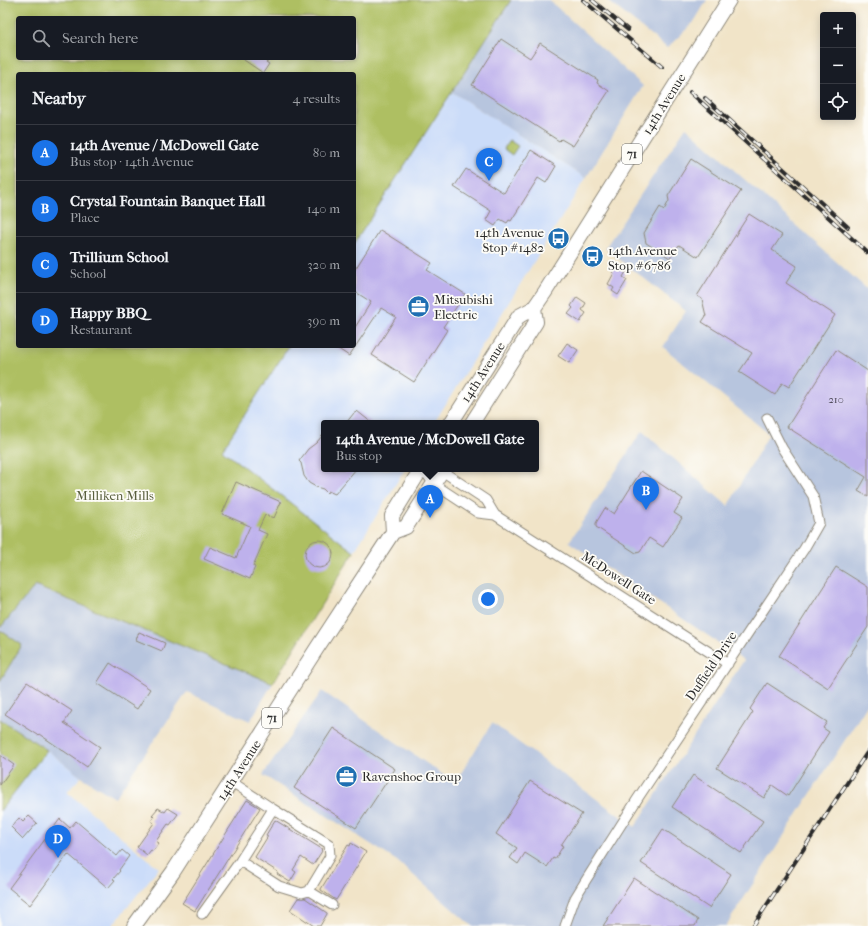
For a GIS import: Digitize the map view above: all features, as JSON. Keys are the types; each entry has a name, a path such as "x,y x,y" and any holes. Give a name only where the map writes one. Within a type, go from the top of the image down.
{"main road":[{"name":"14th Avenue","path":"453,420 519,316 534,308 610,191 729,0"},
{"name":"14th Avenue","path":"474,420 536,322 534,308"},
{"name":"14th Avenue","path":"134,926 174,872 393,532 392,516 420,472"},
{"name":"14th Avenue","path":"393,532 406,528 442,472"}],"street":[{"name":"Duffield Drive","path":"565,926 575,898 586,880 638,798 804,549 819,522 813,496 782,448 767,418"},
{"name":"McDowell Gate","path":"424,472 434,484 478,513 495,515 728,664"},
{"name":"McDowell Gate","path":"446,472 486,500 495,515"},
{"path":"232,782 329,844 330,856 309,890 302,893 279,886 240,861"},
{"path":"202,914 240,861 273,809"},
{"path":"309,890 332,905"}],"shaded area":[{"path":"511,0 549,0 643,86 586,178 452,92"},
{"path":"607,0 707,0 694,22 667,48"},
{"path":"452,92 586,178 436,420 321,420 321,472 403,472 354,552 222,450 288,348 356,348 356,241"},
{"path":"686,127 868,290 868,704 726,926 472,926 397,861 263,775 322,691 455,783 492,723 635,827 744,660 569,542 642,431 728,506 769,434 663,347 686,311 605,248"},
{"path":"34,586 273,683 250,721 187,692 115,798 81,777 47,750 0,719 0,681 22,645 0,630 0,628"},
{"path":"47,750 81,777 67,792 159,868 112,926 0,926 0,811"}],"green space":[{"name":"Milliken Mills","path":"0,0 511,0 356,241 356,72 16,72 16,348 288,348 222,450 354,552 273,683 35,586 0,628"},
{"path":"509,140 518,146 512,155 504,149"},
{"path":"0,630 22,645 0,681"},
{"path":"0,719 47,750 0,811"}],"building":[{"path":"501,39 530,58 540,43 598,80 597,83 609,91 573,146 561,139 559,141 472,85"},
{"path":"244,60 267,60 266,62 269,64 264,72"},
{"path":"531,150 556,166 546,183 538,178 511,221 509,220 507,223 500,219 495,226 486,220 491,211 454,187 466,169 504,193"},
{"path":"691,159 741,191 698,257 679,245 670,258 646,243 644,233 660,207 664,210 669,201 668,196"},
{"path":"749,214 782,235 772,250 797,266 786,283 835,315 789,387 782,383 775,395 739,372 752,353 702,322 706,316 702,299 697,296"},
{"name":"Mitsubishi Electric","path":"380,230 432,263 427,270 465,294 443,327 447,330 414,382 372,355 396,317 381,308 356,346 356,326 371,302 356,292 356,268"},
{"path":"616,266 626,272 623,277 627,280 618,295 612,291 614,288 608,284 614,273 612,272"},
{"path":"577,297 586,303 582,310 586,313 580,322 568,314 573,308 571,306"},
{"path":"567,343 578,350 569,363 558,356"},
{"name":"Mitsubishi Electric","path":"337,348 354,348 349,356"},
{"path":"836,350 868,371 868,497 858,491 866,477 787,427"},
{"path":"357,411 368,420 348,420"},
{"path":"321,437 321,472 353,472 335,494 328,491 327,493 323,489 309,483 304,476 301,463 299,461 308,449"},
{"path":"641,471 683,499 674,513 682,518 663,547 649,538 640,552 636,553 596,527 596,523 605,508 614,514"},
{"path":"236,482 281,502 274,518 265,515 258,530 267,534 253,566 255,567 250,579 204,559 210,547 236,558 250,526 222,514"},
{"path":"319,540 329,544 333,554 329,564 319,568 309,564 305,554 309,544"},
{"path":"836,567 868,587 868,627 828,688 779,656"},
{"path":"139,632 165,643 162,651 136,640"},
{"path":"110,663 150,689 137,709 97,683"},
{"path":"27,682 72,711 64,723 100,747 87,767 39,734 38,735 5,714"},
{"path":"767,683 827,722 823,728 829,732 788,796 772,785 764,798 717,768 753,712 750,709"},
{"path":"333,728 395,769 356,828 294,788"},
{"path":"0,755 14,765 0,785"},
{"path":"693,775 763,821 741,853 672,807"},
{"path":"530,781 582,814 561,845 563,846 555,859 553,858 547,867 525,853 518,864 510,858 517,848 496,834"},
{"path":"247,800 260,808 195,911 182,903"},
{"path":"158,808 165,812 168,808 178,814 170,825 168,824 156,841 159,843 153,851 151,850 147,855 137,847 154,823 151,821 154,817 152,815"},
{"path":"29,816 37,823 23,839 11,827 19,818 23,822"},
{"path":"60,819 70,828 76,821 117,856 122,850 129,856 113,879 115,880 108,888 68,854 30,905 9,888"},
{"path":"275,820 322,849 313,865 301,857 293,870 296,872 290,882 255,857 268,836 266,835"},
{"path":"663,829 731,874 709,908 641,863"},
{"path":"351,843 366,852 336,900 321,889 348,845 350,846"},
{"path":"634,878 698,920 695,926 603,926"},
{"path":"298,898 305,898 327,913 320,926 314,926 290,910"}],"railway":[{"path":"583,0 662,67"},
{"path":"592,0 628,30"},
{"path":"690,92 868,253"},
{"path":"705,98 848,227"},
{"path":"753,926 868,751"}],"place":[{"name":"Trillium School","path":"489,181"},
{"name":"14th Avenue Stop #1482","path":"559,239"},
{"name":"14th Avenue Stop #6786","path":"592,257"},
{"name":"Mitsubishi Electric","path":"418,306"},
{"name":"Crystal Fountain Banquet Hall","path":"646,510"},
{"name":"14th Avenue / McDowell Gate","path":"430,518"},
{"name":"Ravenshoe Group","path":"347,776"},
{"name":"Happy BBQ","path":"58,858"}]}
